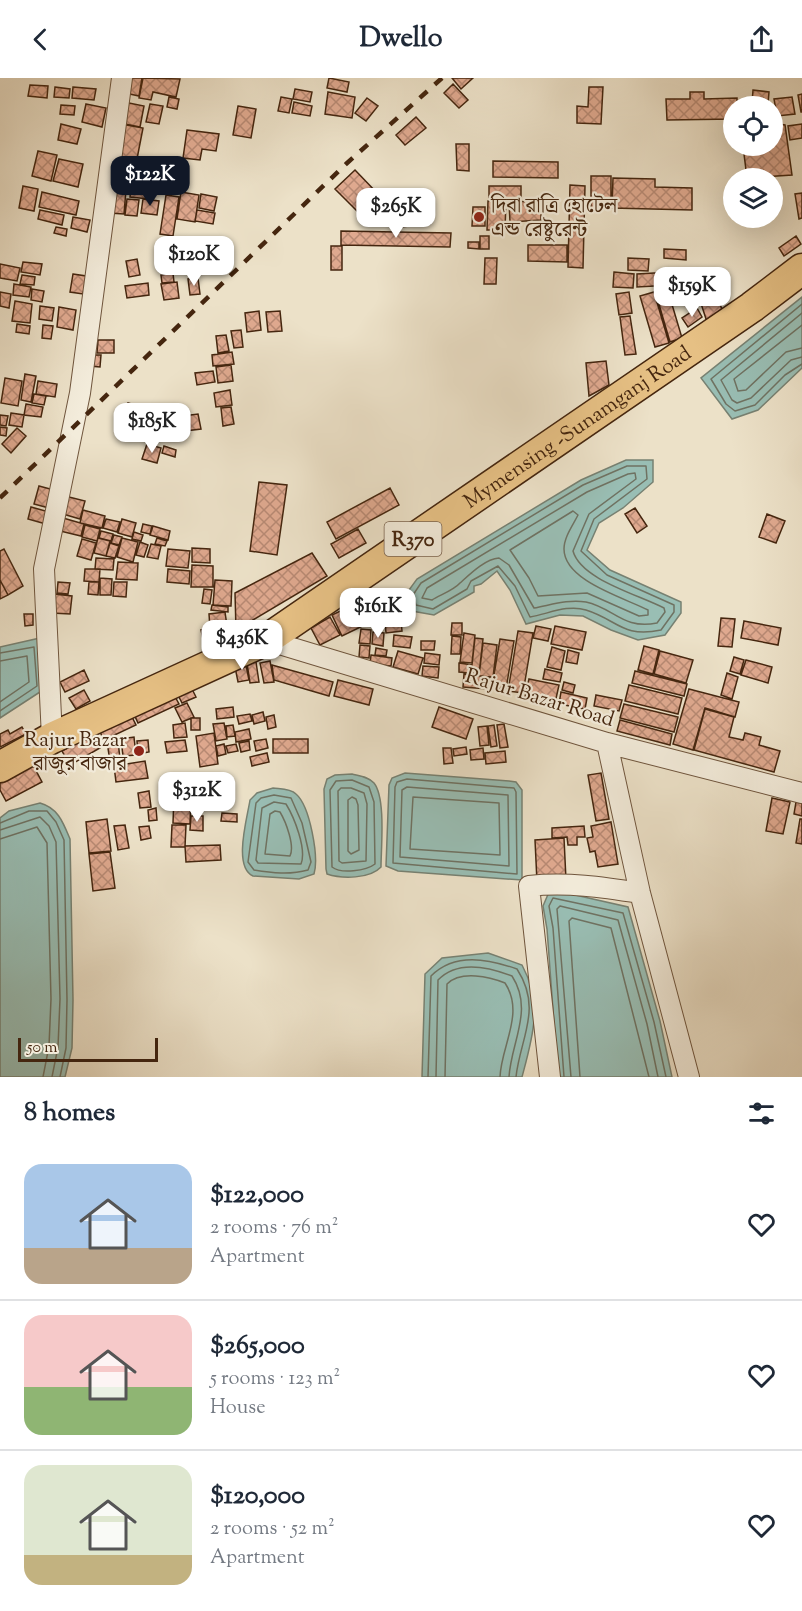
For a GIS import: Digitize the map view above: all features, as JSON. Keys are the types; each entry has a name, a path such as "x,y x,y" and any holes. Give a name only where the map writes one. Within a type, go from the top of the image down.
{"main road":[{"name":"Mymensing -Sunamganj Road","path":"0,767 52,738 266,639 752,307 802,269"}],"street":[{"path":"52,738 44,570 80,393 122,78"},
{"name":"Rajur Bazar Road","path":"266,639 607,743 802,793"},
{"path":"607,743 640,893 689,1077"},
{"path":"550,1077 529,886 558,883 640,893"}],"water":[{"path":"802,297 802,368 758,410 732,419 701,378"},
{"path":"626,460 653,460 653,482 623,508 599,523 587,550 610,570 681,602 681,613 665,635 638,640 583,616 560,615 526,624 510,590 497,571 481,584 474,586 474,592 434,615 412,611 406,594 417,579 581,480"},
{"path":"40,638 43,690 0,718 0,647"},
{"path":"405,773 516,782 522,790 522,880 398,871 386,866 389,785 392,778"},
{"path":"352,774 370,779 378,790 382,836 381,867 363,876 340,877 327,874 326,869 324,789 327,779 335,775"},
{"path":"273,788 294,792 301,800 312,832 315,856 314,874 299,879 253,876 247,871 242,853 250,800 257,793"},
{"path":"40,803 56,812 70,839 72,1048 65,1077 0,1077 0,818 9,811"},
{"path":"549,892 562,892 628,907 660,1021 672,1077 558,1077 547,929 543,906"},
{"path":"488,953 522,965 532,993 534,1020 530,1048 522,1077 422,1077 425,974 442,958"}],"building":[{"path":"128,78 142,78 139,96 125,93"},
{"path":"143,78 180,79 176,97 153,92 151,100 139,98"},
{"path":"329,78 349,82 347,92 327,88"},
{"path":"452,78 473,78 461,89"},
{"path":"453,84 468,100 459,108 444,93"},
{"path":"30,85 48,86 47,98 28,96"},
{"path":"55,87 70,89 69,98 54,97"},
{"path":"73,87 96,89 94,100 72,98"},
{"path":"589,87 603,87 601,124 577,123 577,106 588,107"},
{"path":"295,89 312,92 310,102 293,99"},
{"path":"753,90 769,92 769,96 753,96"},
{"path":"328,92 355,97 352,118 325,114"},
{"path":"690,92 704,92 704,99 723,98 723,119 667,120 666,99 690,99"},
{"path":"802,94 802,112 801,112 798,95"},
{"path":"169,97 179,99 177,109 167,107"},
{"path":"281,97 292,99 289,113 278,111"},
{"path":"792,97 795,114 783,115 783,98"},
{"path":"367,98 378,106 366,121 355,113"},
{"path":"124,102 144,106 140,127 120,123"},
{"path":"294,102 312,106 310,116 292,113"},
{"path":"86,104 106,108 102,127 82,122"},
{"path":"150,104 163,106 159,124 146,122"},
{"path":"61,105 75,106 74,115 60,114"},
{"path":"238,106 256,109 251,138 233,135"},
{"path":"416,117 426,128 405,145 396,135"},
{"path":"61,124 81,129 77,144 58,140"},
{"path":"121,124 143,128 136,164 114,159"},
{"path":"802,124 802,138 790,140 788,126"},
{"path":"783,125 785,125 792,175 783,176 783,168 746,168 744,156 783,156"},
{"path":"187,130 219,134 216,151 202,149 200,160 183,158"},
{"path":"456,144 469,144 469,171 457,170"},
{"path":"38,151 57,155 51,181 32,176"},
{"path":"59,159 83,164 78,187 53,181"},
{"path":"493,161 558,162 558,178 493,177"},
{"path":"355,170 379,195 360,214 335,189"},
{"path":"591,176 611,176 611,208 591,208"},
{"path":"613,178 655,179 655,187 692,188 692,210 612,208"},
{"path":"570,185 585,186 583,268 568,267"},
{"path":"23,186 38,189 34,211 19,208"},
{"path":"131,186 150,189 149,199 130,197"},
{"path":"489,186 521,186 521,199 489,198"},
{"path":"112,189 126,190 124,214 109,213"},
{"path":"42,192 79,201 76,215 39,207"},
{"path":"181,192 199,195 195,222 177,219"},
{"path":"802,193 802,218 799,219 795,194"},
{"path":"201,194 217,197 214,211 199,208"},
{"path":"166,195 179,197 173,236 160,234"},
{"path":"427,195 430,224 400,227 397,199"},
{"path":"127,199 139,200 137,216 125,215"},
{"path":"143,199 159,201 157,215 141,213"},
{"path":"488,201 506,201 505,230 487,230"},
{"path":"541,201 541,220 510,222 509,202"},
{"name":"দিবা রাত্রি হোটেল এন্ড রেষ্টুরেন্ট","path":"473,207 485,207 485,226 472,226"},
{"path":"40,210 64,215 62,225 38,219"},
{"path":"197,210 215,213 213,224 195,221"},
{"path":"73,217 90,220 87,232 71,228"},
{"path":"56,227 67,229 66,236 54,233"},
{"path":"341,231 451,233 450,247 341,245"},
{"path":"480,236 489,236 489,249 480,249"},
{"path":"796,236 801,244 784,256 779,248"},
{"path":"171,239 215,242 214,255 186,253 185,273 169,272"},
{"path":"468,242 479,242 479,249 468,248"},
{"path":"528,245 567,245 567,262 528,261"},
{"path":"331,246 342,246 342,270 331,270"},
{"path":"664,249 686,250 686,260 664,258"},
{"path":"485,258 497,258 496,284 484,284"},
{"path":"628,258 649,259 648,271 628,270"},
{"path":"137,259 140,275 129,277 126,261"},
{"path":"23,262 42,264 40,275 21,272"},
{"path":"0,264 20,268 17,281 0,278"},
{"path":"708,270 709,283 637,287 637,274"},
{"path":"614,272 634,274 633,288 613,287"},
{"path":"173,273 174,282 162,283 161,275"},
{"path":"73,274 86,276 83,294 70,292"},
{"path":"22,275 35,277 34,285 20,284"},
{"path":"198,278 200,294 190,295 188,279"},
{"path":"177,282 179,298 164,300 161,284"},
{"path":"713,282 724,316 707,322 696,288"},
{"path":"148,283 149,295 127,298 125,286"},
{"path":"14,284 31,287 29,297 13,295"},
{"path":"32,289 44,291 42,302 31,300"},
{"path":"668,291 682,338 670,342 656,294"},
{"path":"0,292 11,294 9,308 0,306"},
{"path":"629,292 632,313 619,315 616,294"},
{"path":"654,292 669,343 655,347 640,296"},
{"path":"15,301 32,304 30,323 12,321"},
{"path":"40,306 54,308 52,321 39,319"},
{"path":"59,307 76,310 73,330 57,327"},
{"path":"697,308 702,317 688,327 682,318"},
{"path":"259,311 261,330 247,332 245,313"},
{"path":"280,311 282,331 268,332 266,312"},
{"path":"630,316 636,354 625,355 620,317"},
{"path":"17,324 30,326 29,334 16,332"},
{"path":"43,325 53,326 51,339 42,338"},
{"path":"241,330 243,347 234,348 231,331"},
{"path":"226,335 229,351 218,353 216,336"},
{"path":"98,340 114,340 114,353 97,353"},
{"path":"232,352 234,364 213,366 212,355"},
{"path":"90,355 101,355 100,367 89,366"},
{"path":"606,361 609,385 589,396 586,363"},
{"path":"231,365 233,381 218,383 216,367"},
{"path":"213,371 215,382 197,385 195,373"},
{"path":"25,374 36,376 31,402 21,400"},
{"path":"5,378 22,381 18,406 1,403"},
{"path":"38,381 57,384 55,397 36,394"},
{"path":"230,390 232,405 216,407 214,393"},
{"path":"34,394 46,396 44,405 32,403"},
{"path":"128,403 146,408 143,417 125,412"},
{"path":"26,404 43,407 41,417 24,415"},
{"path":"151,404 171,409 168,421 148,416"},
{"path":"231,407 234,424 223,426 221,408"},
{"path":"11,413 24,415 22,427 9,425"},
{"path":"198,414 201,429 177,432 175,417"},
{"path":"0,415 8,416 6,426 0,425"},
{"path":"146,417 171,424 168,434 143,428"},
{"path":"0,427 7,428 6,436 0,435"},
{"path":"17,428 26,436 11,453 2,444"},
{"path":"147,444 161,448 157,463 142,459"},
{"path":"164,446 176,450 175,457 162,453"},
{"path":"259,482 287,485 277,555 250,551"},
{"path":"39,486 54,490 49,508 34,504"},
{"path":"390,488 399,505 336,539 327,522"},
{"path":"61,495 85,501 80,519 56,512"},
{"path":"31,507 49,512 46,524 28,519"},
{"path":"635,508 647,526 637,533 625,514"},
{"path":"83,510 105,516 102,528 80,523"},
{"path":"767,514 785,521 776,543 759,537"},
{"path":"63,518 84,524 81,536 60,531"},
{"path":"106,519 120,522 117,532 103,528"},
{"path":"122,519 136,523 132,537 118,533"},
{"path":"143,524 152,526 150,534 141,532"},
{"path":"85,525 100,529 97,541 82,537"},
{"path":"153,526 170,531 168,540 150,535"},
{"path":"358,529 366,543 339,558 331,544"},
{"path":"101,531 113,534 111,541 99,538"},
{"path":"134,532 143,535 141,541 132,539"},
{"path":"114,535 122,537 119,545 111,543"},
{"path":"98,538 110,541 106,556 94,553"},
{"path":"122,538 138,542 133,562 117,557"},
{"path":"157,538 167,541 165,546 155,544"},
{"path":"82,539 96,543 91,560 77,556"},
{"path":"140,542 148,545 144,557 136,555"},
{"path":"110,543 119,546 115,558 106,556"},
{"path":"151,544 161,546 158,559 147,557"},
{"path":"192,548 210,549 210,563 192,562"},
{"path":"4,549 23,586 8,595 0,580 0,551"},
{"path":"168,549 190,551 188,568 166,566"},
{"path":"312,553 327,576 236,630 235,593"},
{"path":"96,558 114,559 113,570 95,569"},
{"path":"118,562 138,563 137,580 116,579"},
{"path":"192,565 213,566 213,587 191,587"},
{"path":"85,569 100,569 99,582 84,581"},
{"path":"168,569 190,571 189,584 167,582"},
{"path":"100,578 112,579 111,595 100,595"},
{"path":"0,580 8,595 0,599"},
{"path":"215,580 232,581 231,606 213,605"},
{"path":"58,582 70,583 68,594 57,593"},
{"path":"89,582 99,582 98,595 88,594"},
{"path":"114,582 127,582 126,597 113,596"},
{"path":"204,589 212,590 210,604 202,603"},
{"path":"54,594 72,596 70,614 52,613"},
{"path":"398,597 404,614 377,624 371,607"},
{"path":"361,601 371,622 342,636 332,615"},
{"path":"212,605 228,607 228,612 211,610"},
{"path":"225,612 227,626 210,628 209,614"},
{"path":"24,614 33,614 33,625 25,626"},
{"path":"330,617 340,635 320,645 311,628"},
{"path":"721,618 735,619 732,647 718,646"},
{"path":"401,620 402,631 386,633 385,622"},
{"path":"744,621 781,628 778,645 741,638"},
{"path":"452,623 462,623 462,635 451,635"},
{"path":"536,626 551,629 548,641 533,638"},
{"path":"555,626 586,632 582,650 551,644"},
{"path":"223,627 226,639 204,644 201,630"},
{"path":"361,629 371,630 370,644 359,643"},
{"path":"518,631 533,633 523,693 508,691"},
{"path":"373,632 384,633 383,646 372,644"},
{"path":"464,633 475,635 472,663 460,662"},
{"path":"394,635 412,637 410,648 393,646"},
{"path":"452,636 461,637 460,654 451,654"},
{"path":"475,638 483,639 479,674 459,672 459,663 472,665"},
{"path":"500,639 514,641 506,689 492,687"},
{"path":"421,641 435,641 434,650 421,650"},
{"path":"483,643 497,645 493,677 479,676"},
{"path":"360,645 370,646 369,658 359,657"},
{"path":"644,646 659,650 653,674 638,670"},
{"path":"552,647 565,651 561,670 547,667"},
{"path":"376,648 387,650 386,656 375,655"},
{"path":"568,650 579,653 577,664 566,662"},
{"path":"398,651 423,658 418,674 393,667"},
{"path":"660,651 693,660 686,683 654,674"},
{"path":"425,653 440,655 439,665 424,663"},
{"path":"371,655 392,658 391,666 370,664"},
{"path":"734,657 744,660 740,674 730,671"},
{"path":"245,660 249,680 238,682 234,662"},
{"path":"746,660 772,667 768,683 741,675"},
{"path":"270,661 274,682 264,683 260,663"},
{"path":"256,662 259,682 250,683 247,663"},
{"path":"272,665 333,682 329,696 274,680"},
{"path":"423,666 439,667 438,678 422,676"},
{"path":"545,669 562,673 560,682 543,679"},
{"path":"84,670 89,681 65,692 60,682"},
{"path":"635,671 687,684 684,696 632,683"},
{"path":"727,673 738,677 732,699 721,695"},
{"path":"464,674 489,677 488,689 463,687"},
{"path":"529,679 559,685 555,703 525,697"},
{"path":"338,680 373,689 369,705 334,696"},
{"path":"564,682 575,685 573,693 562,690"},
{"path":"190,685 196,697 182,703 176,691"},
{"path":"629,685 682,698 678,714 625,701"},
{"path":"689,689 739,702 735,717 705,708 693,750 673,744"},
{"path":"84,690 90,701 76,709 69,698"},
{"path":"561,692 587,698 585,709 559,704"},
{"path":"173,693 179,704 138,723 133,712"},
{"path":"596,695 622,700 619,711 594,706"},
{"path":"187,703 194,717 182,722 175,708"},
{"path":"624,704 678,717 674,732 620,718"},
{"path":"233,707 234,717 217,719 216,709"},
{"path":"439,707 473,719 466,739 432,727"},
{"path":"705,709 734,717 729,737 743,740 745,733 761,737 759,745 780,751 774,772 694,750"},
{"path":"263,712 265,721 254,724 252,715"},
{"path":"130,713 136,725 104,740 98,728"},
{"path":"250,714 252,721 239,724 237,716"},
{"path":"274,715 276,727 268,729 266,717"},
{"path":"191,718 200,718 200,730 191,730"},
{"path":"620,720 672,734 670,745 617,731"},
{"path":"185,723 187,737 174,738 173,725"},
{"path":"224,723 227,739 216,741 213,724"},
{"path":"504,724 508,747 500,748 497,725"},
{"path":"233,725 235,736 227,737 226,726"},
{"path":"494,725 497,746 491,747 488,726"},
{"path":"487,726 489,745 480,746 478,727"},
{"path":"22,727 26,734 0,747 0,734 8,730 10,734"},
{"path":"249,729 251,739 236,742 235,732"},
{"path":"214,733 218,764 200,767 196,736"},
{"path":"92,734 100,748 70,765 62,751"},
{"path":"134,737 136,755 123,756 121,739"},
{"path":"266,739 268,748 256,751 254,741"},
{"path":"273,739 308,739 308,753 273,753"},
{"path":"148,740 149,752 138,754 137,741"},
{"path":"185,740 187,751 167,753 165,742"},
{"path":"118,741 120,759 110,761 107,742"},
{"path":"249,741 250,750 241,752 239,743"},
{"path":"224,744 226,754 218,756 216,746"},
{"path":"236,744 238,751 228,753 226,746"},
{"path":"466,747 467,754 454,756 453,749"},
{"path":"443,748 451,748 453,763 444,764"},
{"path":"483,748 484,759 471,760 470,750"},
{"path":"505,751 506,762 486,764 485,753"},
{"path":"267,753 269,762 252,766 250,757"},
{"path":"145,761 148,778 116,782 114,766"},
{"path":"33,765 42,782 6,801 0,790 0,783"},
{"path":"601,773 609,819 596,821 588,775"},
{"path":"192,788 210,789 209,809 191,809"},
{"path":"149,791 151,807 140,808 138,793"},
{"path":"174,796 191,796 190,824 173,823"},
{"path":"772,798 790,802 783,834 766,831"},
{"path":"796,802 802,803 802,816 794,814"},
{"path":"156,808 157,820 149,821 148,810"},
{"path":"222,813 237,814 237,822 221,821"},
{"path":"191,816 203,816 203,831 190,830"},
{"path":"107,819 111,851 89,853 86,822"},
{"path":"800,819 802,819 802,844 796,843"},
{"path":"611,822 618,864 598,867 595,851 590,852 587,838 593,837 591,826"},
{"path":"125,825 129,848 118,850 114,826"},
{"path":"172,825 186,825 185,847 171,847"},
{"path":"149,826 151,838 141,840 139,827"},
{"path":"584,826 585,837 577,837 577,845 568,845 567,837 552,838 552,828"},
{"path":"564,838 566,880 537,882 535,840"},
{"path":"220,845 221,860 186,862 185,846"},
{"path":"110,852 115,888 93,891 89,854"}],"railway":[{"path":"0,498 346,164 442,78"}],"place":[{"name":"দিবা রাত্রি হোটেল এন্ড রেষ্টুরেন্ট","path":"479,217"},
{"name":"Rajur Bazar রাজুর বাজার","path":"139,751"}]}
